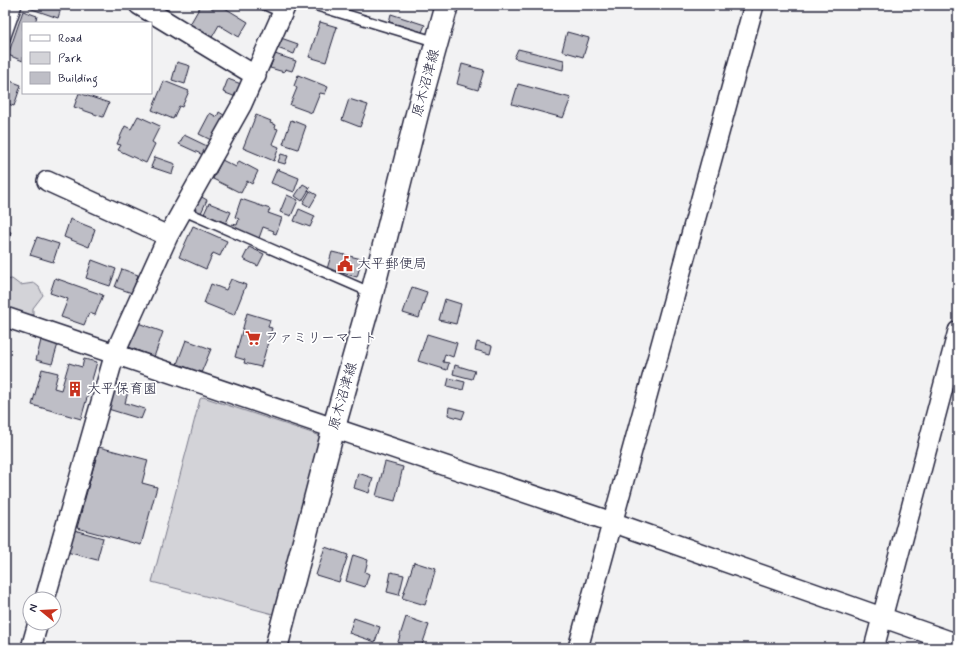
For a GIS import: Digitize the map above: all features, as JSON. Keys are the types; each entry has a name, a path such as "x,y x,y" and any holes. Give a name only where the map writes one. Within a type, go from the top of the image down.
{"main road":[{"name":"原木沼津線","path":"276,648 334,427 372,293 418,110 447,5"}],"street":[{"path":"139,5 256,76"},
{"path":"578,648 754,5"},
{"path":"47,591 115,353 168,236 256,76 285,9"},
{"path":"47,181 168,236"},
{"path":"5,317 612,522 958,644"},
{"path":"874,648 958,331"},
{"path":"31,648 36,631"}],"lane":[{"path":"5,39 16,5"},
{"path":"265,5 285,9"},
{"path":"314,5 437,42"},
{"path":"182,210 372,293"}],"green space":[{"path":"12,279 20,285 34,283 39,287 43,295 33,308 33,314 27,318 5,313 5,280"},
{"path":"203,397 321,436 273,614 152,582 200,399"}],"building":[{"path":"30,5 62,5 58,18 29,8"},
{"path":"201,5 206,5 213,9 215,5 220,5 248,22 239,37 219,25 211,39 189,26"},
{"path":"334,5 353,5 352,8 347,7 345,9"},
{"path":"23,11 37,16 35,22 22,22 22,61 8,55"},
{"path":"391,14 425,25 422,32 389,22"},
{"path":"320,22 337,27 326,62 309,57"},
{"path":"567,32 589,38 583,57 562,51"},
{"path":"281,38 298,44 294,54 277,48"},
{"path":"518,49 564,60 563,70 514,58"},
{"path":"275,54 296,61 292,71 285,69 284,72 270,68"},
{"path":"177,62 190,66 185,84 172,80"},
{"path":"462,64 484,70 478,90 457,84"},
{"path":"298,75 328,87 325,94 320,93 312,113 290,105 297,88 294,86"},
{"path":"5,79 21,85 14,106 5,103"},
{"path":"228,79 241,84 236,97 223,92"},
{"path":"164,81 189,91 182,107 179,106 173,119 152,110"},
{"path":"518,84 571,98 563,118 512,104"},
{"path":"79,94 109,103 103,117 74,107"},
{"path":"349,99 368,105 360,127 342,120"},
{"path":"219,112 227,117 213,141 199,134 210,113 217,117"},
{"path":"256,115 271,121 270,123 276,125 275,128 278,129 272,144 279,147 274,161 243,148"},
{"path":"138,116 160,126 152,142 155,144 146,163 118,150 121,145 117,144 125,126 131,129"},
{"path":"291,120 306,126 298,149 283,144"},
{"path":"184,135 207,146 203,155 179,144"},
{"path":"281,154 288,156 285,164 278,162"},
{"path":"155,157 175,164 172,174 151,167"},
{"path":"222,160 236,167 239,161 258,171 252,184 247,181 241,193 213,179"},
{"path":"5,168 9,169 6,178 5,178"},
{"path":"277,169 299,178 294,192 271,183"},
{"path":"303,184 310,188 302,201 295,196"},
{"path":"310,191 317,195 310,207 303,203"},
{"path":"287,195 298,200 291,216 280,212"},
{"path":"200,196 207,200 201,213 194,209"},
{"path":"241,199 270,209 268,213 282,218 276,234 273,233 274,231 263,227 259,238 231,228 232,224 237,225 239,219 235,217"},
{"path":"209,203 231,212 226,223 204,214"},
{"path":"299,209 315,216 310,227 294,221"},
{"path":"70,219 95,229 89,247 64,237"},
{"path":"193,226 227,241 220,256 213,253 206,269 179,257"},
{"path":"5,230 11,232 7,244 5,244"},
{"path":"37,237 59,244 53,262 30,255"},
{"path":"249,247 264,254 258,266 243,259"},
{"name":"大平郵便局","path":"332,252 362,259 357,277 327,269"},
{"path":"92,260 116,269 110,286 86,278"},
{"path":"122,269 138,275 132,293 115,287"},
{"path":"55,278 103,295 95,315 89,313 84,325 61,317 68,299 50,293"},
{"path":"231,279 246,285 234,315 204,303 211,284 226,290"},
{"path":"412,287 427,292 419,318 403,313"},
{"path":"445,299 461,304 456,324 439,320"},
{"path":"247,313 270,320 268,327 272,328 261,367 244,363 245,360 235,357"},
{"path":"138,323 163,332 154,357 129,347"},
{"path":"427,334 457,343 453,357 445,354 443,362 449,363 447,370 418,361"},
{"path":"41,340 58,344 52,364 36,360"},
{"path":"186,340 211,349 201,373 177,364"},
{"path":"477,342 492,346 490,354 475,350"},
{"name":"大平保育園","path":"84,359 97,362 81,419 32,405 42,369 58,373 54,388 61,390 69,363 82,367"},
{"path":"455,365 475,371 472,379 453,374"},
{"path":"449,378 465,382 463,390 447,386"},
{"path":"115,388 128,392 125,403 145,409 141,419 108,409"},
{"path":"449,407 465,411 462,419 448,415"},
{"path":"99,447 148,460 142,483 157,487 141,545 77,528"},
{"path":"385,462 403,467 395,501 376,496"},
{"path":"358,473 373,478 369,493 354,488"},
{"path":"74,530 103,538 97,560 67,552"},
{"path":"325,547 348,555 339,582 316,575"},
{"path":"353,555 368,560 365,572 369,574 365,587 346,581"},
{"path":"414,562 436,569 425,605 402,598"},
{"path":"391,572 404,575 399,595 387,592"},
{"path":"406,617 429,625 421,648 407,648 397,645"},
{"path":"354,618 380,627 375,642 349,633"}],"place":[{"name":"大平郵便局","path":"345,264"},
{"name":"ファミリーマート","path":"253,338"},
{"name":"大平保育園","path":"75,389"}]}
